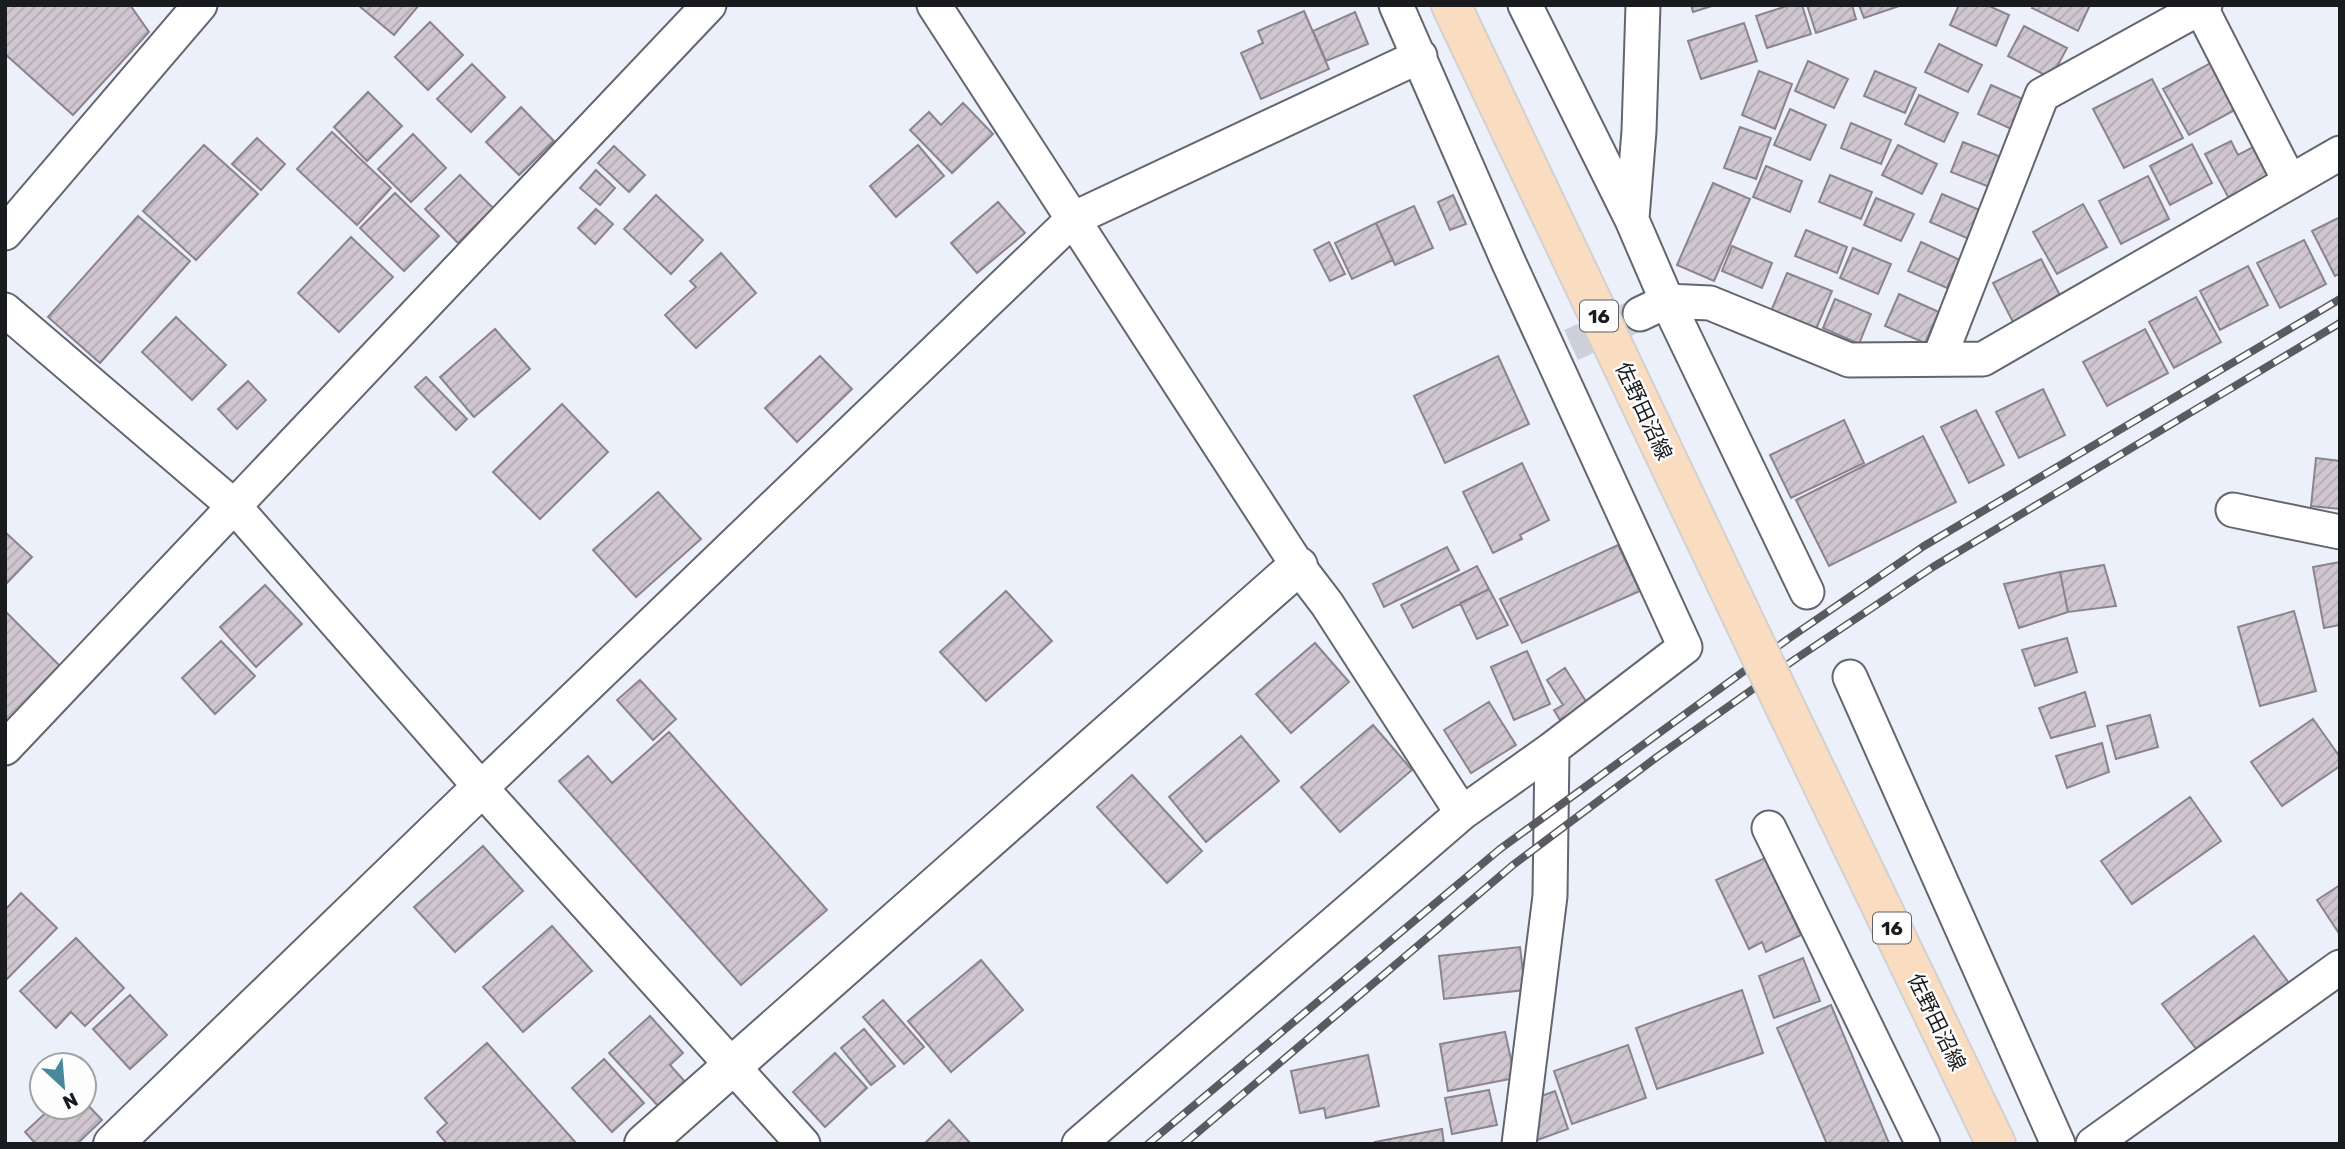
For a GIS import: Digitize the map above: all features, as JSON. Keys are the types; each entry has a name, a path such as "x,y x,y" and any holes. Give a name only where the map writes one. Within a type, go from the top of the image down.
{"main road":[{"name":"佐野田沼線","path":"1451,5 1996,1144"}],"street":[{"path":"5,233 200,5"},
{"path":"5,748 709,5"},
{"path":"934,5 1298,566 1327,604 1462,813"},
{"path":"1079,1144 1462,813 1552,749 1685,647 1561,350 1396,5"},
{"path":"1525,5 1632,220 1654,307 1807,592"},
{"path":"1632,220 1639,131 1643,5"},
{"path":"1938,359 2042,95 2203,6 2290,182"},
{"path":"113,1144 1073,219 1420,56"},
{"path":"1654,307 1710,303 1849,360 1983,359 2340,153"},
{"path":"5,310 235,508 481,788 803,1144"},
{"path":"2233,510 2340,532"},
{"path":"644,1144 1298,566"},
{"path":"1850,677 2058,1144"},
{"path":"1518,1144 1550,896 1552,749"},
{"path":"1769,828 1923,1144"},
{"path":"2093,1144 2340,967"}],"building":[{"path":"5,5 130,5 149,32 73,115 5,54"},
{"path":"358,5 419,5 394,35"},
{"path":"1691,5 1715,5 1693,12"},
{"path":"1790,5 1802,5 1811,34 1767,48 1756,16"},
{"path":"1807,5 1852,5 1856,19 1816,33"},
{"path":"1859,5 1902,5 1864,18"},
{"path":"1959,5 1987,5 2009,15 1996,46 1950,25"},
{"path":"2034,5 2090,5 2078,31 2032,8"},
{"path":"1304,11 1329,69 1261,99 1241,53 1263,43 1258,31"},
{"path":"1355,12 1368,44 1326,61 1313,31"},
{"path":"430,22 463,55 428,90 395,57"},
{"path":"1744,23 1757,61 1701,79 1688,41"},
{"path":"2024,26 2067,48 2051,78 2008,56"},
{"path":"1939,44 1982,65 1968,92 1925,72"},
{"path":"2216,60 2242,106 2189,135 2163,89"},
{"path":"1808,61 1848,79 1834,108 1795,91"},
{"path":"472,64 505,97 471,132 437,99"},
{"path":"1759,71 1792,84 1775,129 1742,115"},
{"path":"1875,71 1916,88 1905,113 1864,96"},
{"path":"2152,79 2183,138 2124,168 2093,109"},
{"path":"1991,85 2032,103 2018,132 1978,114"},
{"path":"368,92 402,126 367,161 334,127"},
{"path":"1919,95 1958,113 1944,142 1905,124"},
{"path":"963,103 993,134 952,173 910,130 929,112 941,125"},
{"path":"521,107 554,141 519,175 486,142"},
{"path":"1790,109 1826,125 1810,160 1774,145"},
{"path":"1851,123 1891,140 1881,164 1841,148"},
{"path":"1740,127 1771,138 1756,179 1724,168"},
{"path":"332,132 391,188 357,225 297,169"},
{"path":"413,134 446,168 411,202 378,169"},
{"path":"257,138 285,164 261,190 232,164"},
{"path":"2231,141 2238,155 2261,143 2281,181 2233,206 2205,154"},
{"path":"1963,142 2004,158 1992,188 1951,172"},
{"path":"2192,144 2212,183 2170,205 2150,166"},
{"path":"204,145 258,194 196,260 143,211"},
{"path":"918,145 944,176 896,217 870,186"},
{"path":"1898,145 1937,164 1922,194 1882,175"},
{"path":"614,146 645,175 629,192 598,163"},
{"path":"1766,166 1802,181 1790,212 1753,197"},
{"path":"596,170 615,188 600,205 580,188"},
{"path":"460,175 493,208 458,243 425,209"},
{"path":"1830,175 1872,192 1861,219 1819,202"},
{"path":"2148,176 2169,219 2121,244 2099,201"},
{"path":"1713,183 1750,199 1714,281 1677,265"},
{"path":"395,193 439,236 404,271 360,228"},
{"path":"1942,194 1982,211 1969,239 1930,222"},
{"path":"656,195 703,240 671,274 624,229"},
{"path":"1453,195 1466,224 1450,230 1438,202"},
{"path":"1876,198 1914,214 1901,241 1864,225"},
{"path":"998,202 1025,233 977,273 951,243"},
{"path":"2083,204 2107,247 2057,274 2033,232"},
{"path":"1414,206 1433,248 1395,265 1376,223"},
{"path":"596,209 613,224 595,244 578,228"},
{"path":"138,216 190,261 100,363 48,317"},
{"path":"2340,217 2340,273 2335,276 2312,231"},
{"path":"1376,223 1393,260 1352,279 1335,243"},
{"path":"1806,230 1847,247 1837,273 1795,256"},
{"path":"351,237 393,277 339,332 298,293"},
{"path":"2304,240 2326,284 2280,308 2257,263"},
{"path":"1329,242 1345,274 1330,281 1314,250"},
{"path":"1921,242 1960,260 1947,288 1908,271"},
{"path":"1732,246 1772,263 1762,288 1722,271"},
{"path":"1853,248 1891,264 1878,294 1840,278"},
{"path":"721,253 756,293 696,348 665,315 696,287 690,281"},
{"path":"2041,259 2063,301 2015,326 1993,283"},
{"path":"2248,266 2268,305 2220,330 2200,291"},
{"path":"1787,273 1832,291 1814,334 1769,316"},
{"path":"1899,294 1939,312 1925,343 1885,326"},
{"path":"2196,297 2221,342 2174,368 2149,322"},
{"path":"1835,299 1871,314 1859,344 1823,328"},
{"path":"176,317 226,365 192,400 142,352"},
{"path":"495,329 530,369 474,417 440,377"},
{"path":"2145,329 2168,373 2107,406 2083,362"},
{"path":"820,356 852,389 797,442 765,408"},
{"path":"1498,356 1529,424 1445,463 1414,396"},
{"path":"426,377 467,419 456,430 415,387"},
{"path":"248,381 266,400 237,429 218,409"},
{"path":"2043,389 2065,435 2019,458 1996,412"},
{"path":"562,404 608,452 540,519 493,472"},
{"path":"1976,410 2004,465 1969,483 1941,427"},
{"path":"1844,420 1864,463 1791,498 1770,455"},
{"path":"1923,436 1956,502 1829,566 1796,500"},
{"path":"2316,458 2340,461 2340,509 2311,506"},
{"path":"1522,463 1549,520 1520,535 1522,539 1493,553 1463,492"},
{"path":"658,492 701,539 636,597 593,550"},
{"path":"5,532 32,557 5,585"},
{"path":"1618,545 1640,591 1522,643 1500,599"},
{"path":"1447,547 1459,570 1384,607 1373,584"},
{"path":"2340,562 2340,625 2324,628 2313,567"},
{"path":"2104,565 2116,606 2068,612 2060,572"},
{"path":"1477,566 1489,589 1413,628 1401,605"},
{"path":"2060,572 2068,612 2019,628 2004,584"},
{"path":"265,585 302,624 256,667 220,627"},
{"path":"1489,589 1508,625 1477,639 1460,603"},
{"path":"1006,591 1052,641 986,701 940,652"},
{"path":"5,611 65,671 5,731"},
{"path":"2294,611 2316,691 2260,706 2238,627"},
{"path":"2067,638 2077,672 2035,686 2022,650"},
{"path":"221,641 255,676 215,714 182,678"},
{"path":"1315,643 1349,682 1291,733 1256,694"},
{"path":"1527,651 1550,704 1514,720 1491,667"},
{"path":"1565,668 1587,703 1560,720 1554,710 1563,705 1547,680"},
{"path":"640,680 676,719 653,740 617,700"},
{"path":"2085,692 2095,726 2051,738 2039,708"},
{"path":"1489,702 1516,745 1471,773 1444,730"},
{"path":"2150,715 2158,747 2116,759 2107,726"},
{"path":"2313,719 2340,757 2340,766 2282,806 2251,762"},
{"path":"1373,725 1412,770 1340,832 1301,787"},
{"path":"669,732 827,910 741,985 559,781 588,756 612,783"},
{"path":"1241,736 1279,781 1206,842 1169,797"},
{"path":"2102,743 2109,772 2067,788 2056,756"},
{"path":"1132,775 1202,851 1167,883 1097,807"},
{"path":"2190,797 2221,841 2132,904 2101,861"},
{"path":"483,846 523,891 455,952 414,907"},
{"path":"1765,858 1801,935 1766,952 1762,942 1749,949 1716,880"},
{"path":"2340,885 2340,935 2317,900"},
{"path":"21,893 57,928 5,981 5,910"},
{"path":"552,926 592,971 523,1032 483,987"},
{"path":"2254,936 2289,983 2197,1050 2162,1004"},
{"path":"76,938 124,988 85,1026 71,1012 56,1028 20,991"},
{"path":"1520,947 1525,990 1444,999 1439,956"},
{"path":"1803,958 1820,1001 1774,1018 1759,976"},
{"path":"981,960 1023,1010 951,1072 908,1021"},
{"path":"1742,990 1763,1053 1657,1089 1636,1028"},
{"path":"130,995 167,1035 130,1069 93,1029"},
{"path":"883,1000 924,1047 904,1064 863,1017"},
{"path":"1831,1005 1889,1143 1887,1144 1827,1144 1777,1028"},
{"path":"650,1016 683,1053 670,1065 687,1084 660,1108 609,1053"},
{"path":"864,1029 895,1066 871,1085 841,1048"},
{"path":"1505,1032 1515,1078 1448,1091 1440,1044"},
{"path":"487,1043 577,1144 447,1144 437,1132 447,1123 425,1098"},
{"path":"1628,1045 1646,1098 1572,1124 1554,1071"},
{"path":"835,1053 867,1088 825,1127 793,1092"},
{"path":"1368,1055 1379,1106 1326,1118 1324,1108 1300,1113 1291,1071"},
{"path":"604,1059 644,1103 612,1132 572,1088"},
{"path":"1489,1090 1497,1125 1452,1134 1445,1098"},
{"path":"1555,1091 1568,1129 1532,1142 1536,1098"},
{"path":"98,1116 102,1120 77,1144 36,1144 25,1132 37,1121 98,1121"},
{"path":"949,1120 971,1144 924,1144"},
{"path":"1442,1129 1444,1144 1375,1142"}],"tunnel":[{"path":"1571,345 1640,314"}],"railway":[{"path":"1148,1144 1500,849 1788,639 1924,546 2340,299"},
{"path":"1184,1144 1513,865 1657,757 1794,660 1933,567 2340,323"}]}
